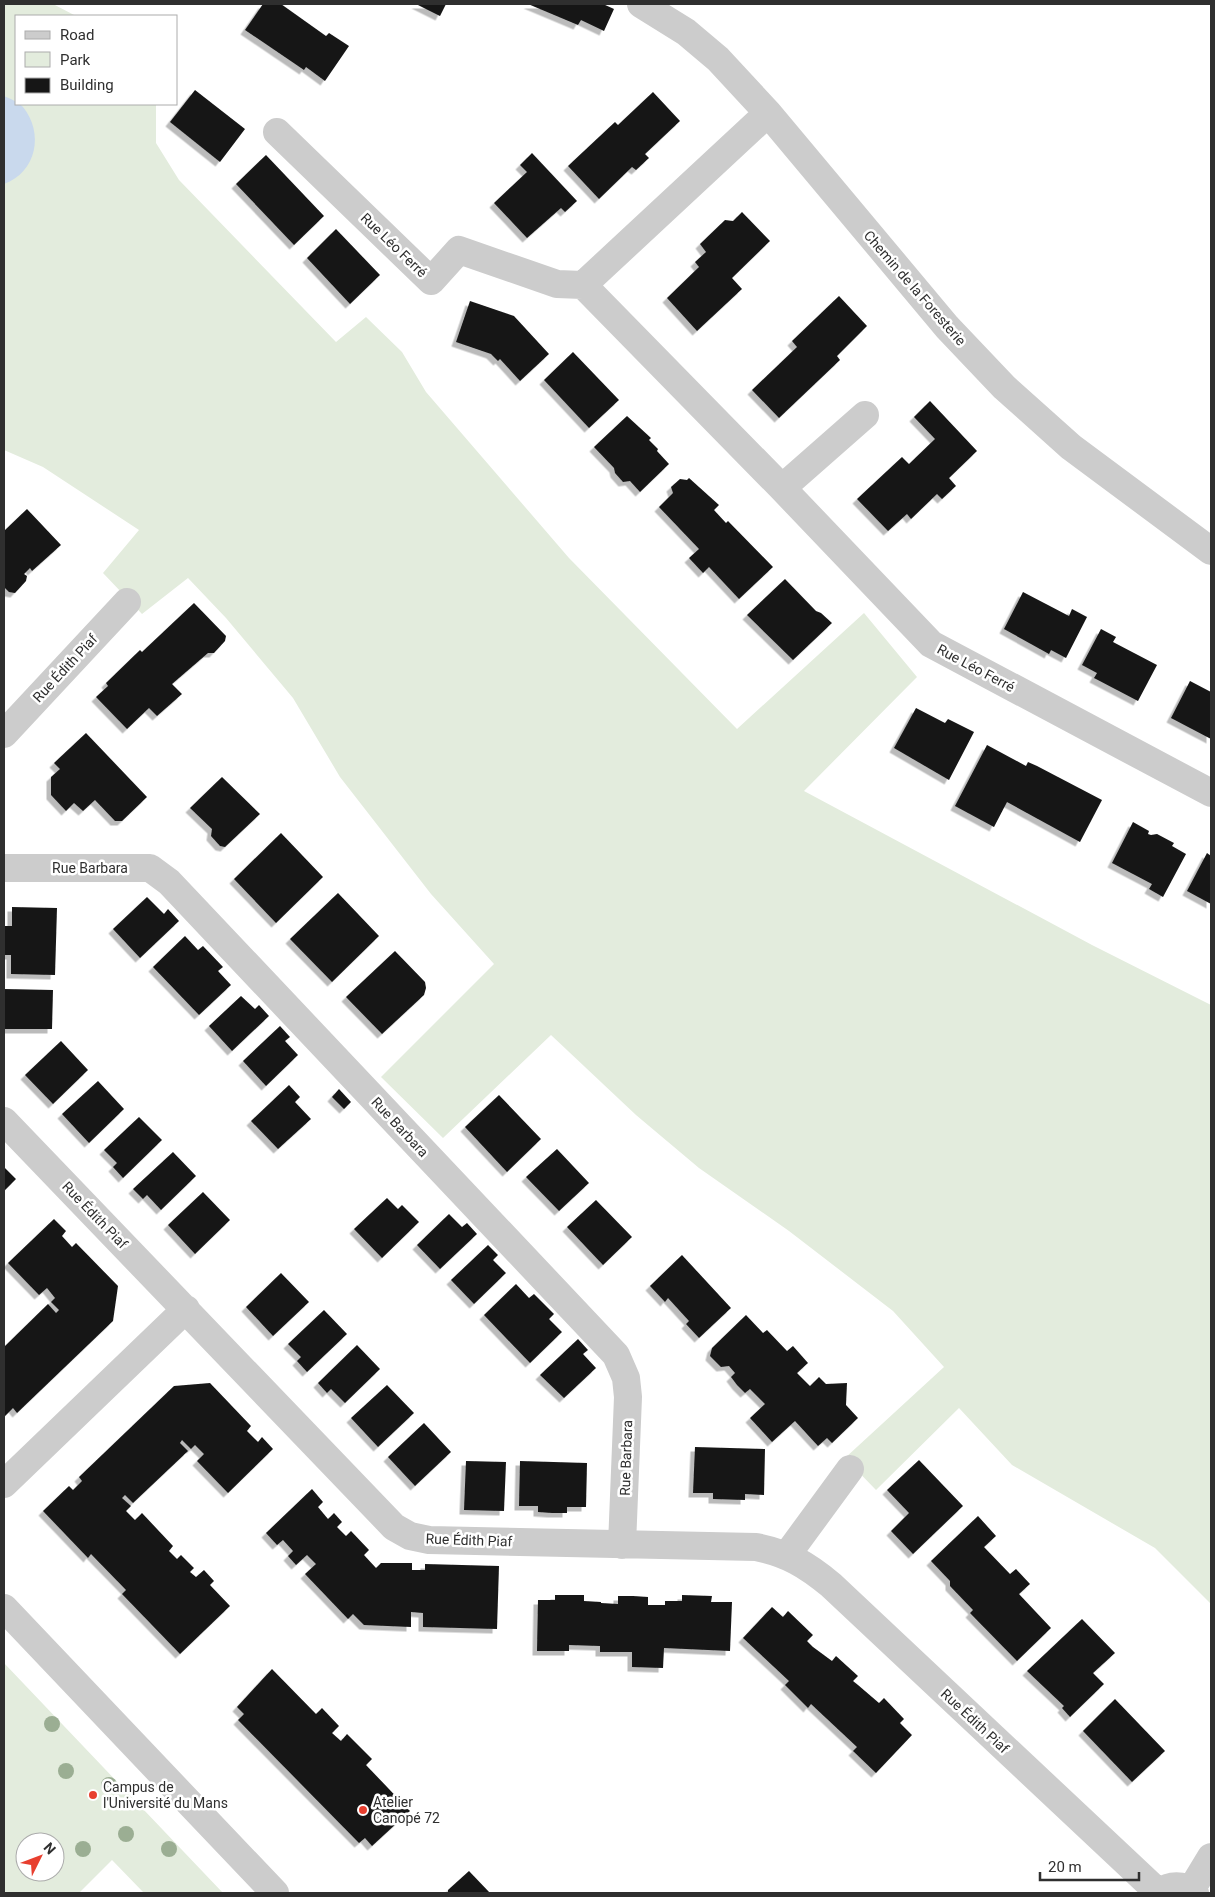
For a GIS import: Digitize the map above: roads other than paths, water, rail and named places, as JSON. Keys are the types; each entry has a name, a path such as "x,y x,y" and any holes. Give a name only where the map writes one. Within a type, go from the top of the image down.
{"street":[{"name":"Chemin de la Foresterie","path":"641,4 686,32 718,58 768,113 947,327 1004,387 1071,446 1211,551"},
{"path":"583,285 768,113"},
{"name":"Rue Léo Ferré","path":"277,132 431,281 459,250 558,284 583,285 932,644 1211,793"},
{"path":"782,488 865,414"},
{"name":"Rue Édith Piaf","path":"4,734 127,602"},
{"name":"Rue Barbara","path":"4,868 150,868 169,882 616,1355 626,1378 628,1397 622,1545"},
{"name":"Rue Édith Piaf","path":"4,1121 394,1527 410,1536 429,1540 756,1547 787,1555 808,1566 831,1585 1158,1893"},
{"path":"4,1484 186,1309"},
{"path":"787,1555 850,1469"},
{"path":"4,1608 275,1893"},
{"path":"1158,1893 1176,1886 1193,1892 1211,1857"}],"water":[{"path":"4,96 15,101 15,105 23,107 30,117 34,128 35,140 34,151 24,171 4,184"}],"place":[{"name":"Campus de l'Université du Mans","path":"93,1795"},
{"name":"Atelier Canopé 72","path":"363,1810"}]}
